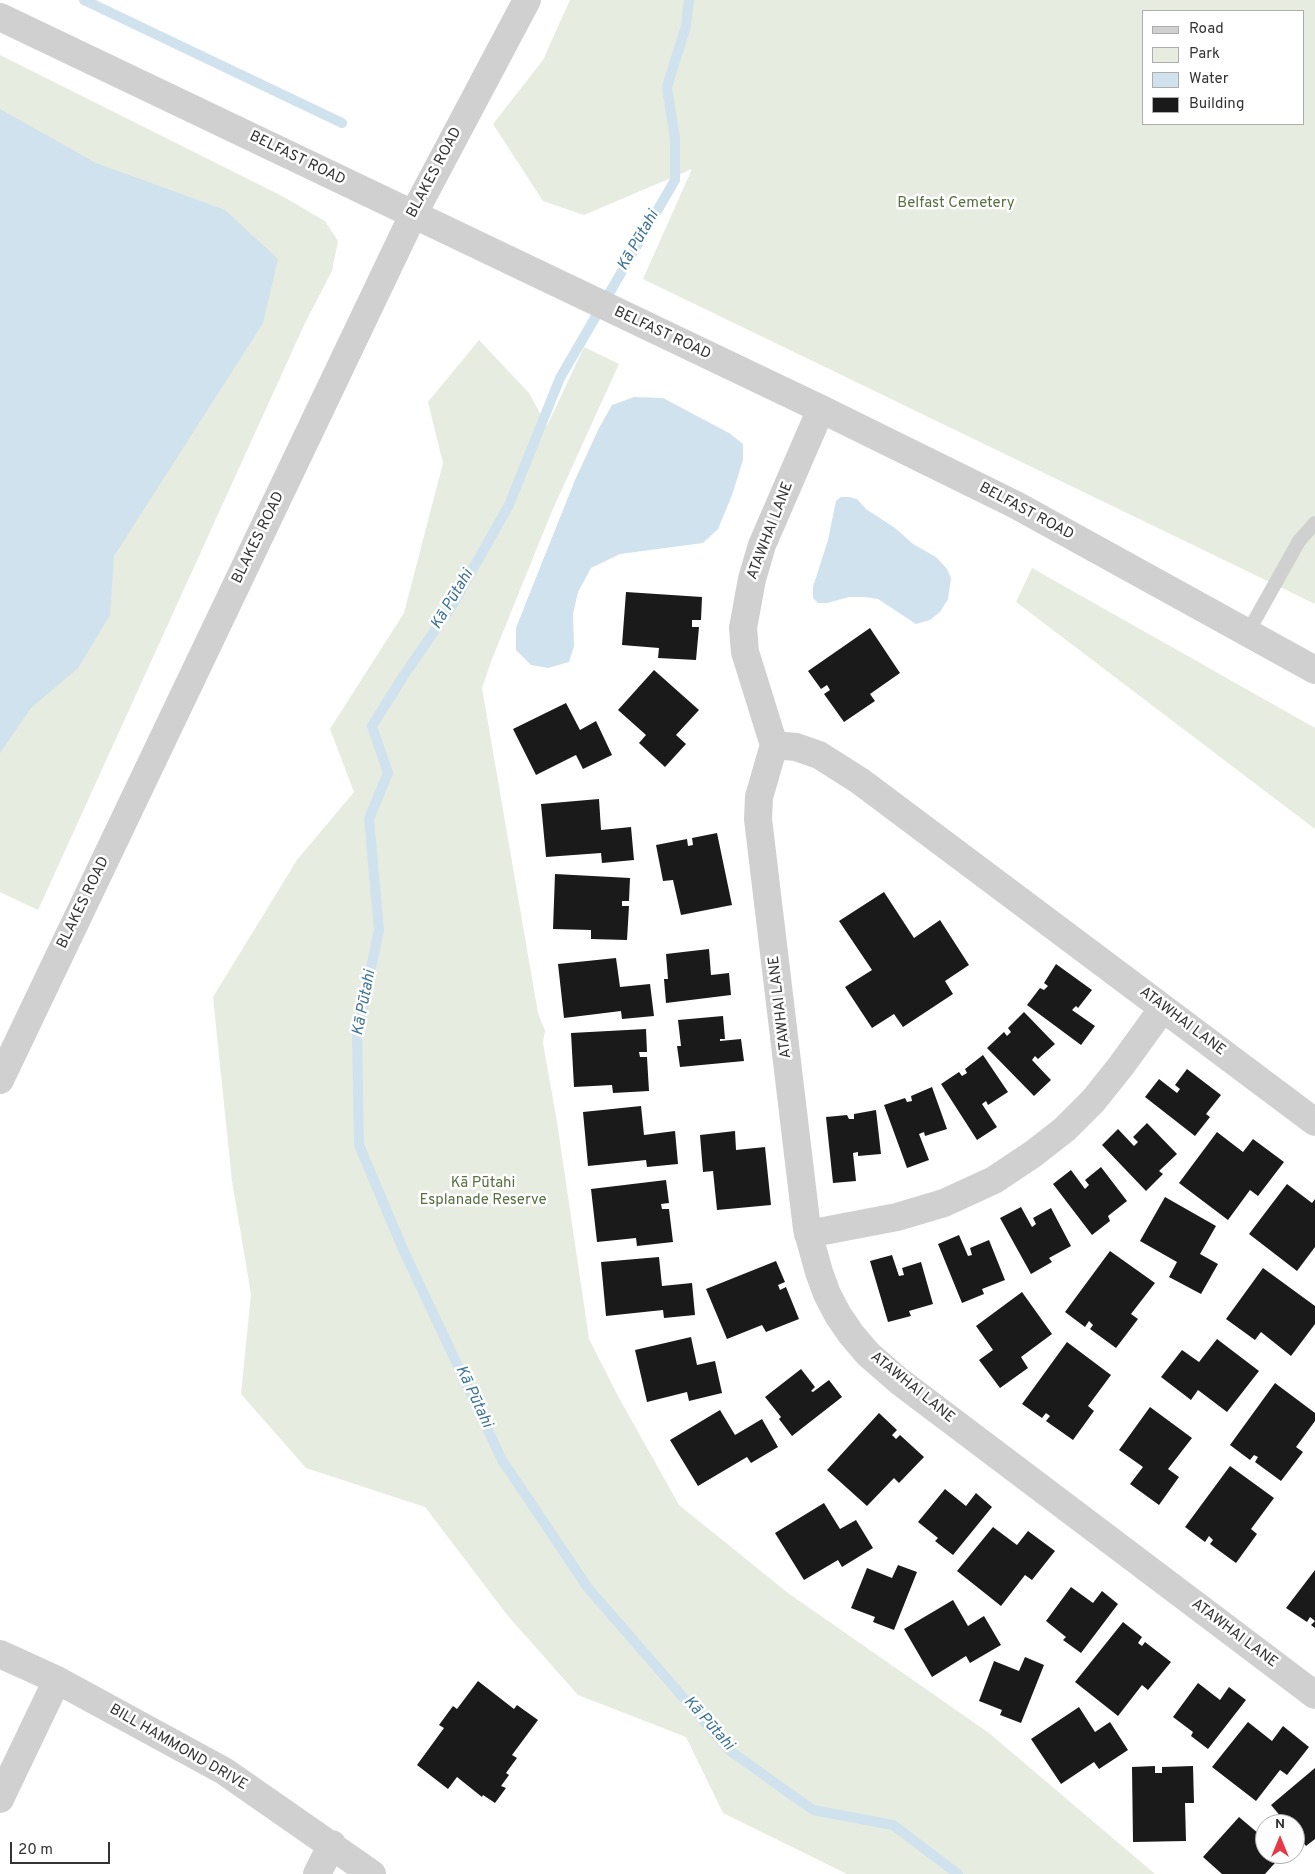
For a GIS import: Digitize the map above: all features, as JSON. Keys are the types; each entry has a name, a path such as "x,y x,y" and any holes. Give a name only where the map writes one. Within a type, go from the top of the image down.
{"street":[{"name":"BLAKES ROAD","path":"0,1080 413,215 527,0"},
{"name":"BELFAST ROAD","path":"0,17 821,409 1016,505 1315,670"},
{"name":"ATAWHAI LANE","path":"821,409 762,545 746,603 743,628 746,652 774,745 759,797 758,819 808,1234 827,1294 841,1320 868,1354 899,1381 1315,1694"},
{"name":"ATAWHAI LANE","path":"774,745 796,747 819,755 860,781 1315,1122"},
{"path":"808,1234 897,1218 944,1203 994,1180 1033,1154 1065,1129 1093,1101 1163,1008"},
{"name":"BILL HAMMOND DRIVE","path":"0,1654 57,1680 224,1771 332,1844 372,1874"},
{"path":"0,1798 57,1680"},
{"path":"317,1874 332,1844"}],"lane":[{"path":"1248,632 1299,541 1315,523"}],"green space":[{"name":"Belfast Cemetery","path":"570,0 1315,0 1315,604 643,279 692,169 584,215 543,201 493,124 543,60"},
{"path":"0,55 282,196 325,221 338,241 332,271 305,323 38,910 0,892"},
{"name":"Kā Pūtahi Esplanade Reserve","path":"479,340 529,393 547,426 584,347 619,364 552,511 482,688 538,1013 545,1031 543,1043 557,1122 589,1339 619,1398 679,1505 788,1593 989,1733 1155,1874 847,1874 723,1813 686,1737 578,1695 508,1616 425,1507 306,1468 241,1394 251,1294 232,1181 213,997 297,860 354,792 330,729 404,613 443,463 428,402"},
{"path":"1032,568 1315,728 1315,829 1016,602"}],"water":[{"path":"0,109 96,163 225,210 278,259 263,323 114,556 110,615 78,668 31,708 0,753"},
{"path":"634,397 663,398 729,433 743,444 743,460 732,495 718,529 703,543 620,554 591,568 578,592 573,614 574,646 569,662 548,668 531,665 516,650 516,628 575,480 599,428 612,405"},
{"path":"841,497 857,499 866,509 895,528 913,544 936,557 947,569 951,578 948,599 940,612 930,620 916,624 878,599 849,597 827,603 818,603 813,598 813,587 828,540 836,501"}],"building":[{"path":"626,592 702,597 701,620 692,620 692,627 699,627 696,660 658,658 659,648 622,645"},
{"path":"870,628 900,673 870,694 875,701 844,722 824,694 830,690 827,685 821,689 808,671"},
{"path":"654,670 699,710 676,735 686,744 665,767 639,743 646,735 618,710"},
{"path":"566,703 580,730 596,721 612,755 583,769 576,755 536,775 513,729"},
{"path":"599,799 601,830 631,827 634,860 602,863 601,853 546,857 541,804"},
{"path":"717,833 732,905 681,915 673,880 663,881 656,845 687,839 688,846 693,845 692,838"},
{"path":"555,874 630,878 629,901 622,901 622,906 629,906 627,940 591,939 591,930 553,929"},
{"path":"884,892 914,938 940,920 969,965 945,981 953,994 903,1027 894,1014 872,1028 845,987 872,970 839,921"},
{"path":"709,949 711,975 729,973 731,995 666,1003 664,979 668,979 666,954"},
{"path":"616,958 620,987 650,984 654,1016 622,1019 621,1011 564,1018 558,964"},
{"path":"1056,964 1092,990 1078,1008 1076,1006 1072,1010 1095,1026 1081,1045 1027,1005 1040,988 1044,990 1048,986 1044,983"},
{"path":"1024,1012 1055,1044 1038,1059 1035,1056 1032,1060 1051,1080 1034,1096 987,1048 1004,1032 1007,1036 1011,1032 1008,1028"},
{"path":"723,1016 725,1039 720,1039 720,1041 741,1039 744,1061 680,1067 677,1046 681,1046 678,1020"},
{"path":"646,1029 647,1052 639,1052 640,1057 647,1057 649,1091 613,1093 612,1085 574,1087 571,1033"},
{"path":"983,1055 1008,1092 988,1105 986,1101 982,1104 997,1127 977,1140 941,1084 959,1072 962,1076 967,1073 965,1069"},
{"path":"1187,1069 1221,1095 1206,1114 1210,1117 1195,1136 1145,1097 1159,1079 1177,1093 1180,1089 1175,1085"},
{"path":"932,1087 947,1129 925,1136 924,1132 919,1134 929,1160 907,1168 884,1105 905,1098 907,1102 912,1101 911,1096"},
{"path":"641,1106 644,1135 675,1131 678,1164 647,1167 646,1160 588,1166 583,1112"},
{"path":"876,1110 881,1154 858,1156 858,1152 853,1153 856,1181 833,1183 826,1117 847,1115 849,1119 854,1119 854,1114"},
{"path":"1147,1123 1177,1154 1159,1171 1163,1174 1146,1191 1102,1145 1118,1129 1134,1146 1138,1142 1133,1137"},
{"path":"735,1131 736,1150 765,1147 771,1205 717,1210 713,1171 703,1172 700,1135"},
{"path":"1217,1132 1243,1152 1253,1139 1284,1162 1258,1196 1250,1190 1228,1220 1179,1183"},
{"path":"1101,1167 1127,1201 1108,1216 1110,1221 1092,1235 1053,1184 1071,1170 1085,1189 1089,1185 1085,1180"},
{"path":"666,1180 669,1203 661,1204 662,1209 669,1209 673,1242 637,1246 636,1238 597,1242 591,1189"},
{"path":"1287,1184 1312,1203 1315,1199 1315,1247 1297,1271 1249,1234"},
{"path":"1165,1197 1216,1226 1200,1254 1218,1264 1201,1294 1169,1277 1177,1262 1140,1241"},
{"path":"1021,1207 1032,1227 1036,1224 1033,1218 1051,1208 1071,1246 1049,1258 1052,1262 1031,1274 1000,1218"},
{"path":"959,1235 968,1256 972,1255 970,1248 989,1240 1005,1280 982,1289 984,1294 962,1303 938,1244"},
{"path":"1110,1251 1155,1283 1131,1314 1138,1319 1116,1348 1090,1329 1093,1325 1089,1321 1085,1327 1065,1312"},
{"path":"892,1255 899,1276 904,1275 902,1268 921,1262 933,1304 909,1311 911,1316 888,1322 870,1261"},
{"path":"659,1257 662,1286 692,1283 695,1315 664,1318 663,1310 606,1316 601,1262"},
{"path":"776,1261 785,1282 778,1285 780,1290 786,1287 799,1319 766,1332 762,1325 727,1339 706,1289"},
{"path":"1263,1268 1315,1306 1315,1324 1291,1356 1261,1332 1255,1340 1226,1319"},
{"path":"1022,1292 1052,1334 1021,1357 1028,1368 1000,1388 979,1360 993,1350 976,1326"},
{"path":"691,1337 697,1365 715,1361 722,1393 689,1401 687,1392 647,1402 635,1350"},
{"path":"1217,1339 1259,1371 1227,1412 1198,1390 1191,1400 1161,1377 1182,1350 1199,1362"},
{"path":"1067,1342 1111,1375 1088,1406 1094,1411 1073,1440 1046,1421 1050,1416 1046,1413 1042,1418 1022,1404"},
{"path":"801,1369 815,1387 811,1391 813,1392 829,1380 842,1397 792,1436 779,1419 781,1417 765,1397"},
{"path":"1275,1383 1315,1413 1315,1421 1296,1447 1303,1452 1281,1481 1255,1462 1258,1457 1254,1455 1250,1460 1230,1445"},
{"path":"1150,1407 1192,1438 1168,1469 1179,1477 1159,1505 1130,1484 1143,1467 1119,1450"},
{"path":"720,1410 735,1435 762,1419 778,1447 751,1463 747,1457 698,1486 670,1440"},
{"path":"879,1413 897,1430 892,1435 896,1439 900,1435 924,1457 899,1483 894,1478 867,1506 827,1470"},
{"path":"1230,1466 1274,1498 1251,1529 1257,1534 1236,1563 1210,1544 1213,1540 1209,1536 1205,1542 1185,1527"},
{"path":"945,1489 966,1506 976,1493 992,1507 953,1555 935,1541 938,1538 918,1522"},
{"path":"824,1503 840,1529 856,1520 873,1548 842,1567 838,1560 804,1580 775,1533"},
{"path":"993,1527 1017,1545 1028,1531 1055,1551 1032,1580 1025,1575 1001,1606 957,1571"},
{"path":"898,1565 917,1572 894,1630 873,1622 875,1617 851,1608 867,1568 892,1578"},
{"path":"1315,1570 1315,1621 1310,1617 1307,1622 1286,1608"},
{"path":"1071,1587 1093,1603 1102,1591 1118,1604 1081,1653 1063,1640 1066,1637 1046,1621"},
{"path":"953,1600 968,1626 984,1616 1001,1645 970,1663 966,1656 932,1677 904,1629"},
{"path":"1123,1622 1142,1637 1138,1643 1142,1646 1145,1642 1171,1662 1148,1690 1142,1685 1118,1716 1075,1682"},
{"path":"1025,1657 1044,1665 1021,1723 1000,1715 1002,1710 979,1701 994,1661 1019,1671"},
{"path":"478,1681 514,1709 517,1705 538,1720 512,1755 517,1758 506,1773 509,1775 501,1786 506,1788 495,1803 483,1795 482,1797 457,1777 448,1789 417,1765 444,1728 439,1725 453,1706 457,1709"},
{"path":"1198,1683 1220,1700 1229,1687 1246,1700 1208,1749 1191,1736 1193,1732 1173,1717"},
{"path":"1079,1707 1095,1732 1110,1722 1128,1750 1099,1769 1094,1762 1061,1784 1031,1739"},
{"path":"1248,1722 1272,1741 1283,1726 1309,1747 1287,1775 1280,1770 1256,1801 1212,1767"},
{"path":"1155,1766 1155,1773 1162,1773 1162,1767 1193,1766 1194,1803 1185,1803 1186,1841 1133,1842 1132,1767"},
{"path":"1315,1768 1315,1839 1306,1846 1305,1845 1305,1814 1279,1814 1271,1805"},
{"path":"1239,1817 1255,1831 1255,1864 1274,1864 1265,1874 1222,1874 1203,1857"}],"waterway":[{"path":"84,0 342,123"},
{"name":"Kā Pūtahi","path":"689,0 686,26 667,87 675,139 675,180 560,378 509,505 453,604 404,675 372,726 388,773 369,819 379,930 357,1035 359,1145 402,1247 502,1460 588,1588 729,1750 813,1810 893,1825 958,1874"}]}
